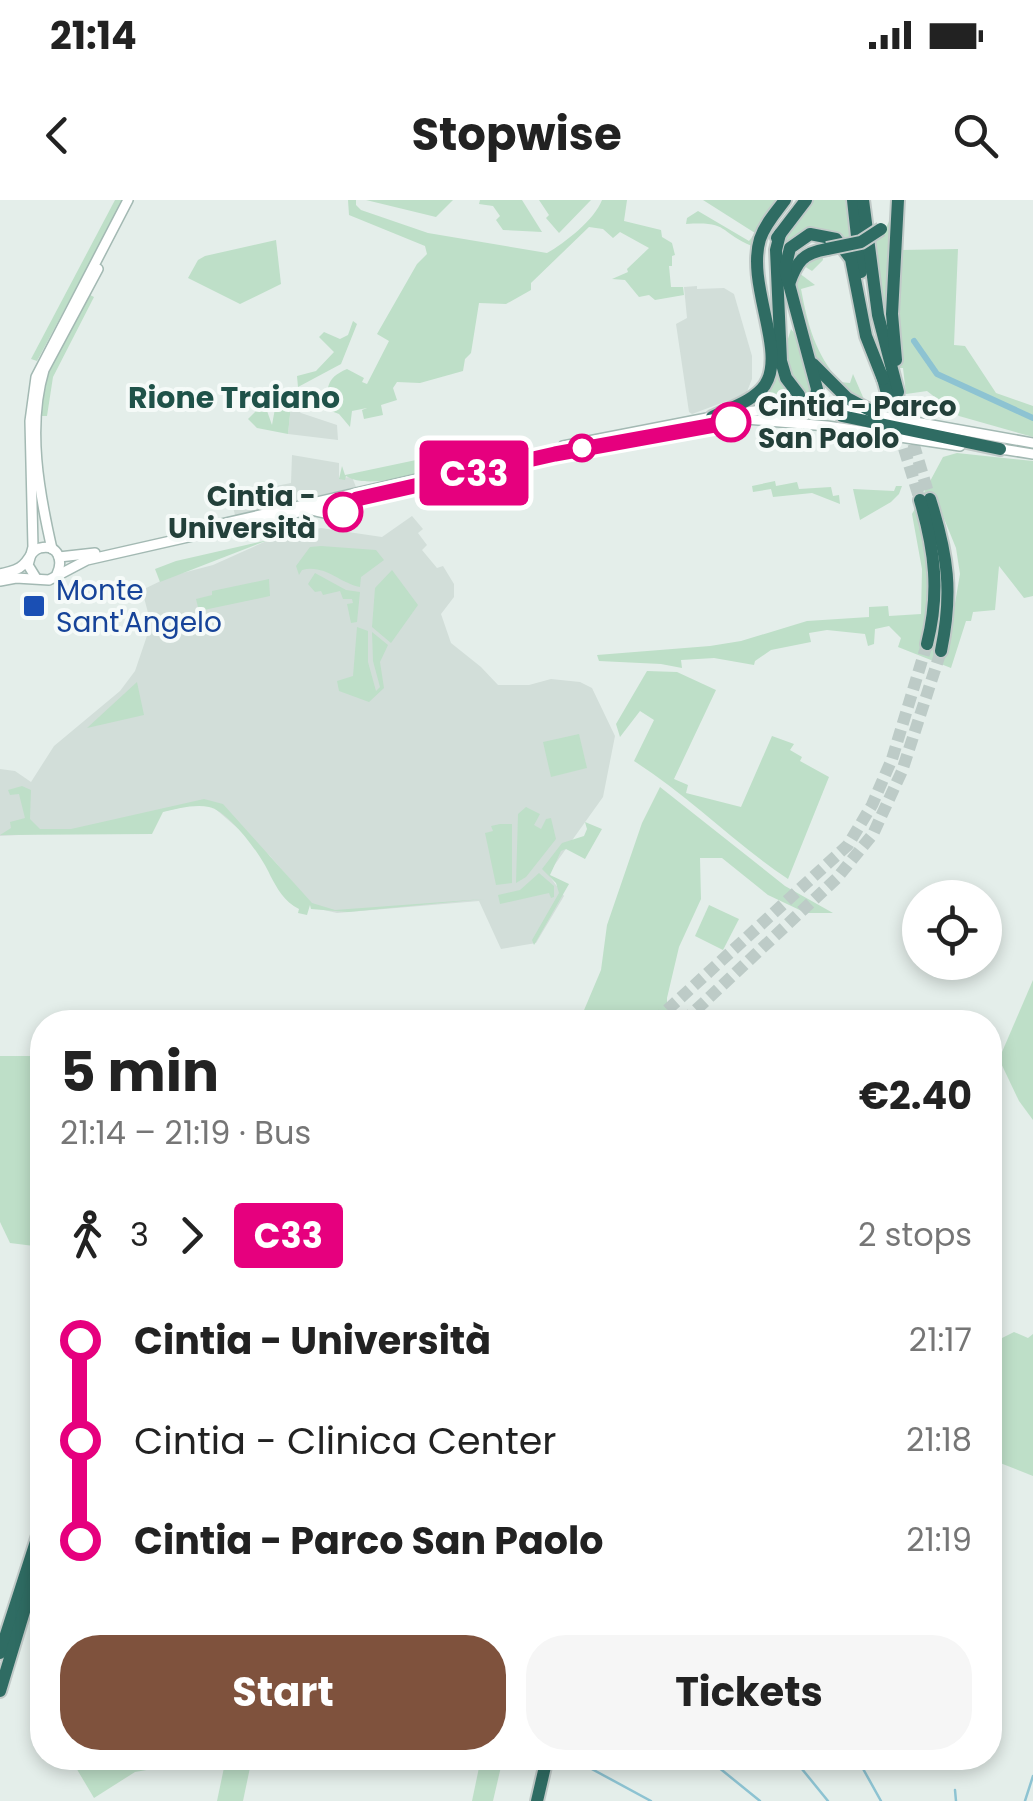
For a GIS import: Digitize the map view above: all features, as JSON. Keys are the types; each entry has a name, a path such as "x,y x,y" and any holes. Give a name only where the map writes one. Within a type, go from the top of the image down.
{"highway":[{"path":"786,200 763,232 757,269 758,294 786,378 799,396"},
{"path":"757,269 806,200"},
{"path":"853,200 867,313 883,379"},
{"path":"863,200 893,394"},
{"path":"789,287 794,269 804,256 861,242 881,229 895,200"},
{"path":"893,394 895,200"},
{"path":"780,234 776,250 780,355"},
{"path":"814,403 817,388 789,287 786,260 795,243 814,234 840,242 852,259 866,336 893,394"},
{"path":"712,417 754,396 765,384 772,362 768,329"},
{"path":"808,356 838,391 877,414"},
{"path":"845,412 1000,449"},
{"path":"925,500 937,576 934,648"},
{"path":"0,1653 30,1561"},
{"path":"0,1691 30,1592"},
{"path":"537,1801 544,1770"}],"main road":[{"path":"38,579 30,572 29,558 33,421 42,369 131,200"},
{"path":"784,422 802,416 814,403"},
{"path":"0,577 54,577 87,560 547,449 712,417 814,403 845,412"},
{"path":"827,426 823,415 827,410 877,414 1033,443"},
{"path":"0,577 20,568 38,548 81,556 316,507 332,516 351,508 357,499 584,448 746,419 1033,454"},
{"path":"34,445 61,568 54,577"}],"shaded area":[{"path":"684,287 724,288 734,294 752,356 752,379 746,394 692,414 676,324 687,318"},
{"path":"291,405 301,413 337,425 338,440 288,434"},
{"path":"292,455 339,463 339,478 352,477 356,487 235,515 230,495 291,483"},
{"path":"412,516 423,529 418,533 427,545 422,550 437,568 443,566 454,584 454,597 441,614 451,643 498,685 529,685 551,679 580,682 592,688 615,736 603,797 548,874 564,896 536,943 501,949 479,901 337,913 315,908 270,856 212,806 187,806 75,832 0,836 0,769 15,771 31,782 54,746 120,691 135,671 151,624 142,590 271,539 321,528 382,537"}],"green space":[{"path":"115,200 123,200 37,361 31,359"},
{"path":"348,200 356,200 361,210 428,233 547,253 579,230 602,200 627,200 624,221 661,230 662,237 672,243 675,255 669,266 671,287 683,287 684,295 655,300 649,295 639,297 625,280 612,279 628,272 649,248 620,232 613,238 603,229 589,227 531,283 531,290 506,304 479,303 471,353 465,359 463,371 420,383 397,382 393,388 397,400 381,405 383,415 364,419 362,410 367,408 352,411 350,427 339,414 323,408 329,384 347,369 367,384 389,341 377,334 417,264 427,254 425,246 349,215"},
{"path":"366,200 453,200 436,217"},
{"path":"480,200 522,200 542,232 503,230 493,206 479,204"},
{"path":"539,200 591,200 559,233 546,218 549,215"},
{"path":"703,200 781,200 752,246 717,226 686,224 687,218 698,211 749,241 755,233"},
{"path":"810,200 845,200 853,254 806,232 782,273 782,252 788,234"},
{"path":"892,215 888,336 873,241 884,232"},
{"path":"276,240 281,284 240,304 188,278 198,260 205,256"},
{"path":"958,249 954,345 965,346 996,393 1033,406 1033,437 959,416 927,391 906,394 903,368 899,368 896,325 901,250"},
{"path":"822,253 823,260 812,271 804,266 799,273 815,285 801,289 810,327 831,371 840,382 850,383 853,374 866,404 823,369 803,328 797,276 800,265"},
{"path":"88,294 94,297 53,377 47,416 41,416 46,374"},
{"path":"353,321 357,324 341,364 298,387 297,376 316,371 334,352 319,337 324,332 340,339 348,335"},
{"path":"791,329 813,386 811,400 742,407 774,367 791,380 784,352"},
{"path":"276,403 291,405 288,434 257,428 248,419 266,408 272,425"},
{"path":"454,452 458,464 415,475 384,481 346,476 345,480 339,479 342,466 345,475"},
{"path":"957,453 1033,461 1033,596 1024,598 999,566 995,610 973,612 971,621 966,621 951,668 898,647 901,638 889,626 875,629 874,644 868,646 865,634 827,630 809,633 811,642 771,650 754,665 714,658 681,660 682,668 599,661 597,655 710,646 807,621 869,617 869,607 888,606 889,616 921,614 922,569 912,514 916,507 930,574 924,648 926,651 934,647 940,654 947,650 960,574 956,548 936,499 920,500 943,457"},
{"path":"775,481 776,486 797,482 799,489 831,487 833,496 839,495 840,504 812,493 773,497 771,489 753,492 752,486"},
{"path":"896,486 902,486 891,502 860,520 853,489 894,491"},
{"path":"268,540 160,582 155,569 176,561"},
{"path":"310,547 376,550 384,560 361,577 360,587 318,570 302,570 299,575 296,566"},
{"path":"392,570 418,605 391,643 372,627 375,588"},
{"path":"315,573 346,590 360,592 357,622 351,623 347,604 353,603 352,599 343,599 340,591 323,595 308,584"},
{"path":"269,579 270,596 199,611 196,599 212,595 212,591"},
{"path":"357,627 368,631 368,662 376,691 380,687 373,661 372,632 388,645 380,662 384,688 369,702 339,691 337,681 353,676"},
{"path":"647,671 677,672 716,690 674,779 688,785 686,793 741,807 772,736 794,744 790,750 802,757 800,761 829,777 788,879 634,761 654,720 640,711 620,737 616,724"},
{"path":"137,682 144,715 87,728"},
{"path":"579,734 587,768 551,777 543,742"},
{"path":"22,786 31,790 30,819 40,829 71,829 204,799 223,804 312,903 335,910 484,899 348,912 311,909 310,905 307,915 298,913 299,909 282,894 244,835 217,810 197,806 163,812 152,834 0,835 11,828 10,822 25,818 19,794 10,795 8,790"},
{"path":"660,787 785,886 833,913 806,913 768,895 722,858 700,858 701,899 679,947 667,1010 584,1010 601,970 607,925 642,823"},
{"path":"526,807 540,814 534,825 541,829 546,819 551,818 556,839 526,877 516,883 518,814"},
{"path":"585,822 602,829 585,859 566,849 561,851 550,875 569,884 534,945 532,940 559,893 556,883 542,869 562,843 584,836"},
{"path":"500,824 512,824 512,883 496,885 485,833"},
{"path":"539,873 554,886 554,897 549,893 500,904 498,895 520,890"},
{"path":"709,905 739,919 723,950 695,936"},
{"path":"1033,980 1033,1120 1002,1065 1002,1052"},
{"path":"0,1056 30,1056 30,1246 10,1243 0,1222"},
{"path":"1014,1332 1028,1338 1033,1334 1033,1476 1002,1464 1002,1338"},
{"path":"77,1770 146,1770 135,1772 94,1798"},
{"path":"223,1770 249,1770 243,1801 217,1801"},
{"path":"478,1770 500,1770 493,1801 472,1801"}],"waterway":[{"path":"914,341 937,374 1033,418"},
{"path":"594,1770 651,1801"},
{"path":"722,1770 760,1801"},
{"path":"803,1770 828,1801"},
{"path":"864,1770 881,1801"},
{"path":"1025,1801 1033,1776"},
{"path":"955,1790 956,1801"}],"tunnel":[{"path":"898,392 930,499"},
{"path":"888,397 920,500"},
{"path":"805,400 819,410 842,416"},
{"path":"667,1010 848,845 872,805 892,759 927,644"},
{"path":"696,1010 837,878 873,834 902,771 941,651"}],"bus line":[{"name":"C33","path":"343,512 354,506 357,499 592,446 731,422"}],"place":[{"name":"Cintia - Parco San Paolo","path":"731,422"},
{"name":"Cintia - Università","path":"343,512"},
{"name":"Monte Sant'Angelo","path":"34,606"}],"district":[{"name":"Rione Traiano","path":"234,398"}]}
